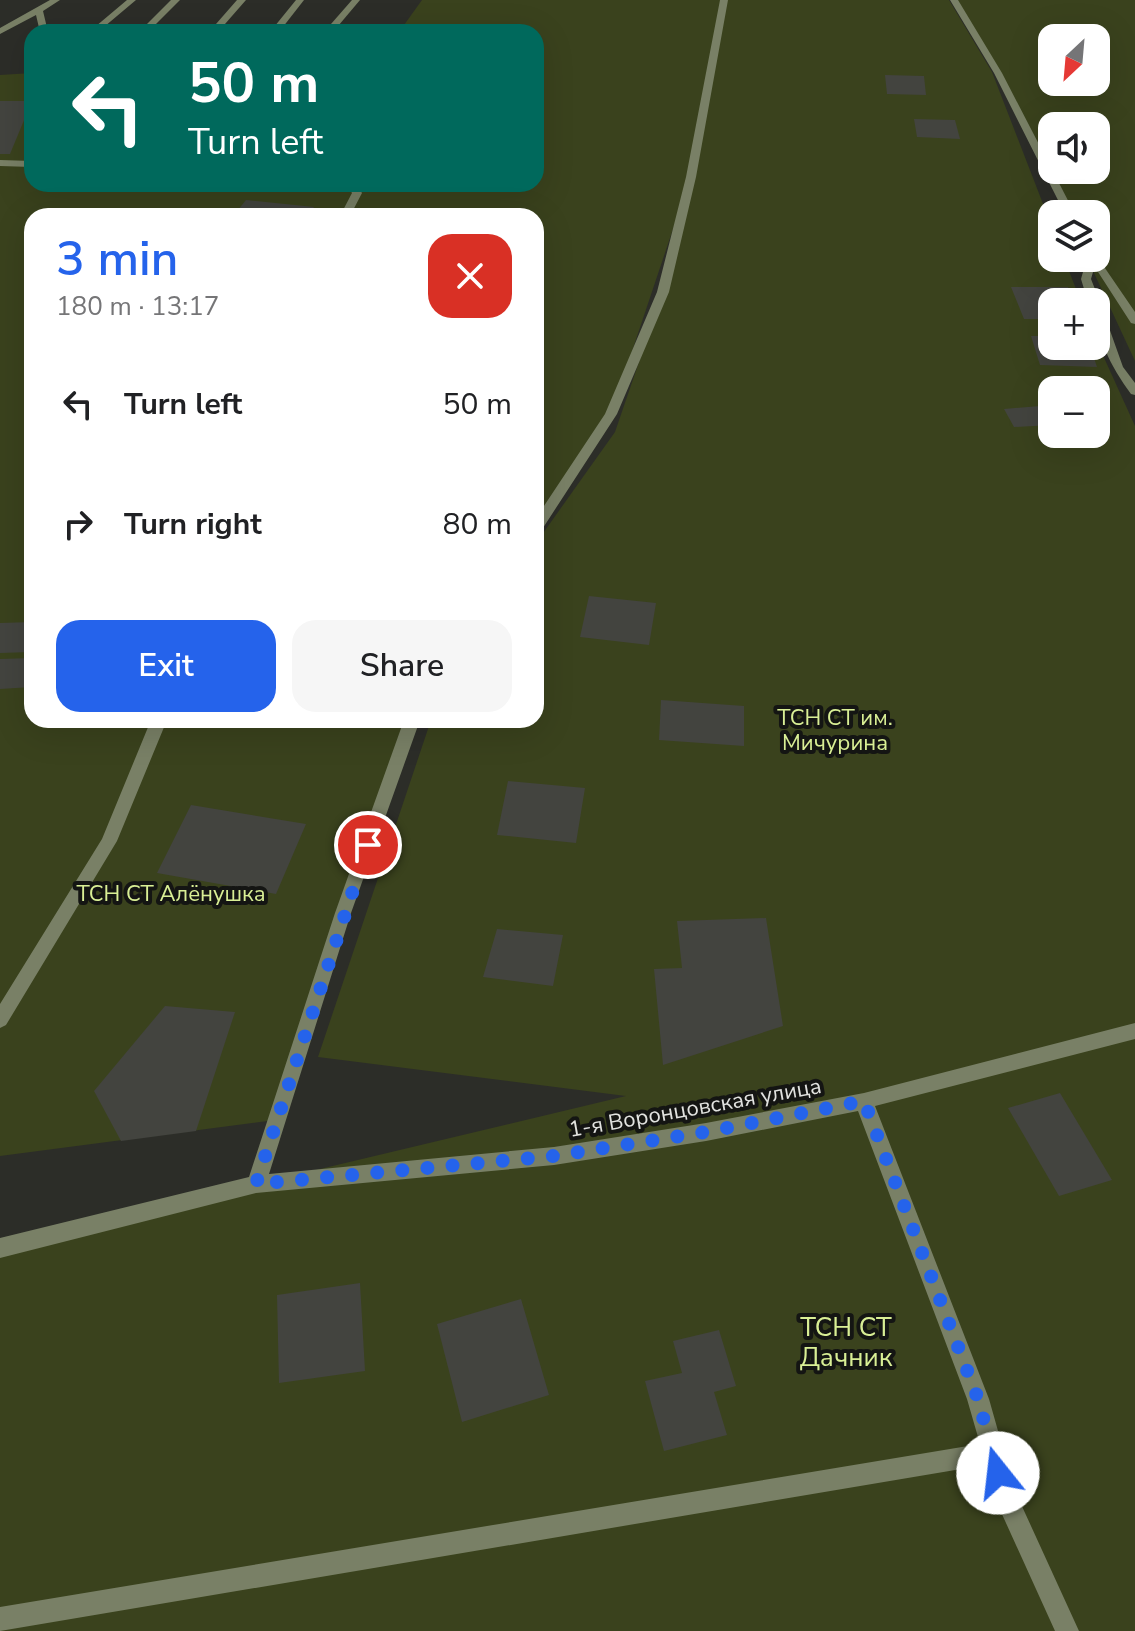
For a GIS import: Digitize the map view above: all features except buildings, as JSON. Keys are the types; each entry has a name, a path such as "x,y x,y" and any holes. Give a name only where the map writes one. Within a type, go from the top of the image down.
{"street":[{"path":"0,31 56,0"},
{"path":"103,24 132,0"},
{"path":"151,24 176,0"},
{"path":"220,24 242,0"},
{"path":"280,24 300,0"},
{"path":"335,24 356,0"},
{"path":"544,516 611,414 663,292 691,177 724,0"},
{"path":"954,0 998,73 1063,200"},
{"path":"39,10 42,24"},
{"path":"0,163 24,164"},
{"path":"1102,272 1135,321"},
{"path":"1110,347 1117,367 1135,391"},
{"path":"0,1020 109,841 156,728"},
{"path":"256,1184 343,913 409,728"},
{"name":"1-я Воронцовская улица","path":"0,1248 256,1184 554,1156 706,1132 864,1101 1135,1031"},
{"path":"864,1101 978,1399 1004,1493 1067,1631"},
{"path":"0,1619 993,1453"}],"green space":[{"path":"422,0 949,0 992,72 1042,200 1038,200 1038,272 1069,272 1076,288 1038,288 1038,360 1105,360 1135,426 1135,1631 0,1631 0,1255 23,1240 626,1096 318,1057 428,728 544,728 544,532 615,432 663,292 678,214 611,414 544,516 544,208 24,208 24,728 409,728 276,1120 0,1156 0,75 24,74 24,192 544,192 544,24 405,24"},
{"path":"954,0 1135,0 1135,361 1110,307 1110,288 1101,288 1094,272 1110,272 1110,200 1059,200 1052,184 1110,184 1110,112 1038,112 1038,154"}],"route":[{"path":"368,845 343,913 256,1184 554,1156 706,1132 864,1101 978,1399 998,1473"}],"park label":[{"name":"ТСН СТ им. Мичурина","path":"835,730"},
{"name":"ТСН СТ Алёнушка","path":"171,893"},
{"name":"ТСН СТ Дачник","path":"846,1342"}]}
